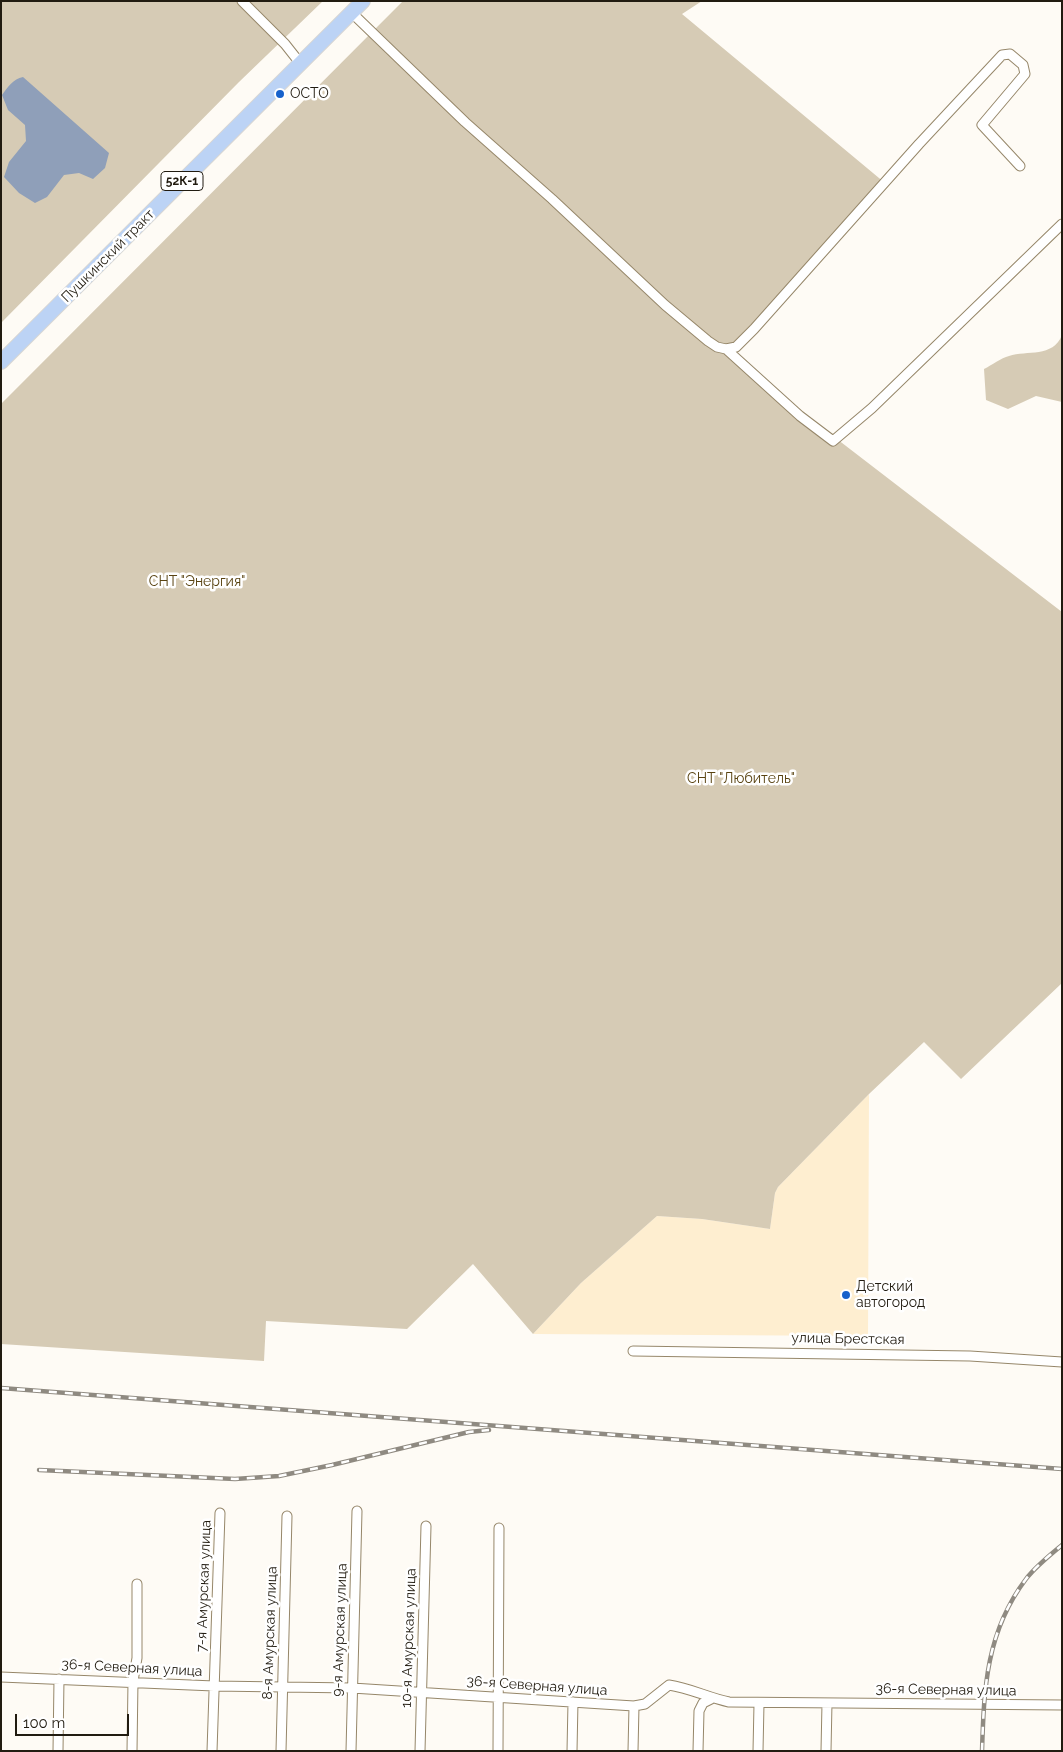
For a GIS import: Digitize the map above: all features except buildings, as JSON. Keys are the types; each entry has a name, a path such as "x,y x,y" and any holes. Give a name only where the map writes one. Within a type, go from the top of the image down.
{"main road":[{"name":"Пушкинский тракт","path":"1,362 363,1"}],"street":[{"path":"242,1 286,44 300,63"},
{"path":"352,12 465,122 552,199 665,304 708,341 726,349 800,416 833,441 878,401 1062,224"},
{"path":"726,349 736,347 754,329 919,144 1002,55 1010,54 1023,65 1025,74 982,125 1020,166"},
{"name":"улица Брестская","path":"633,1351 953,1355 1062,1362"},
{"name":"9-я Амурская улица","path":"351,1751 357,1511"},
{"name":"7-я Амурская улица","path":"212,1751 220,1513"},
{"name":"8-я Амурская улица","path":"282,1751 288,1516"},
{"name":"10-я Амурская улица","path":"420,1751 426,1526"},
{"path":"498,1751 499,1528"},
{"path":"132,1751 133,1682 137,1658 137,1584"},
{"name":"36-я Северная улица","path":"1,1677 214,1686 352,1688 634,1706 645,1704 669,1685 681,1687 711,1699 758,1704 783,1702 1062,1705"},
{"path":"58,1751 59,1679"},
{"path":"698,1751 699,1711 703,1704 711,1699"},
{"path":"572,1751 573,1702"},
{"path":"826,1751 827,1703"},
{"path":"758,1704 758,1751"},
{"path":"633,1751 634,1706"}],"shaded area":[{"path":"869,1094 868,1336 533,1334 581,1283 657,1216 702,1219 770,1229 775,1193 778,1187"}],"green space":[{"path":"1,1 323,1 239,82 1,323"},
{"name":"СНТ \"Любитель\"","path":"403,1 702,1 682,14 885,183 725,353 1062,612 1062,983 961,1079 924,1042 869,1094 778,1187 775,1193 770,1229 702,1219 657,1216 581,1283 533,1334 473,1264 407,1329 266,1321 264,1361 1,1344 1,404"},
{"path":"1062,335 1062,402 1036,396 1008,409 986,400 984,369 1009,356 1046,350 1058,342"}],"water":[{"path":"23,77 109,153 105,168 93,179 79,173 64,175 47,197 35,203 19,193 4,177 9,162 26,141 25,125 8,110 2,95 14,81"}],"railway":[{"path":"1,1388 1062,1469"},
{"path":"39,1470 235,1479 279,1476 469,1432 489,1430"},
{"path":"982,1751 986,1683 995,1640 1003,1619 1026,1579 1062,1545"}],"place":[{"name":"ОСТО","path":"280,94"},
{"name":"Детский автогород","path":"846,1295"}],"park label":[{"name":"СНТ \"Энергия\"","path":"197,582"}]}
